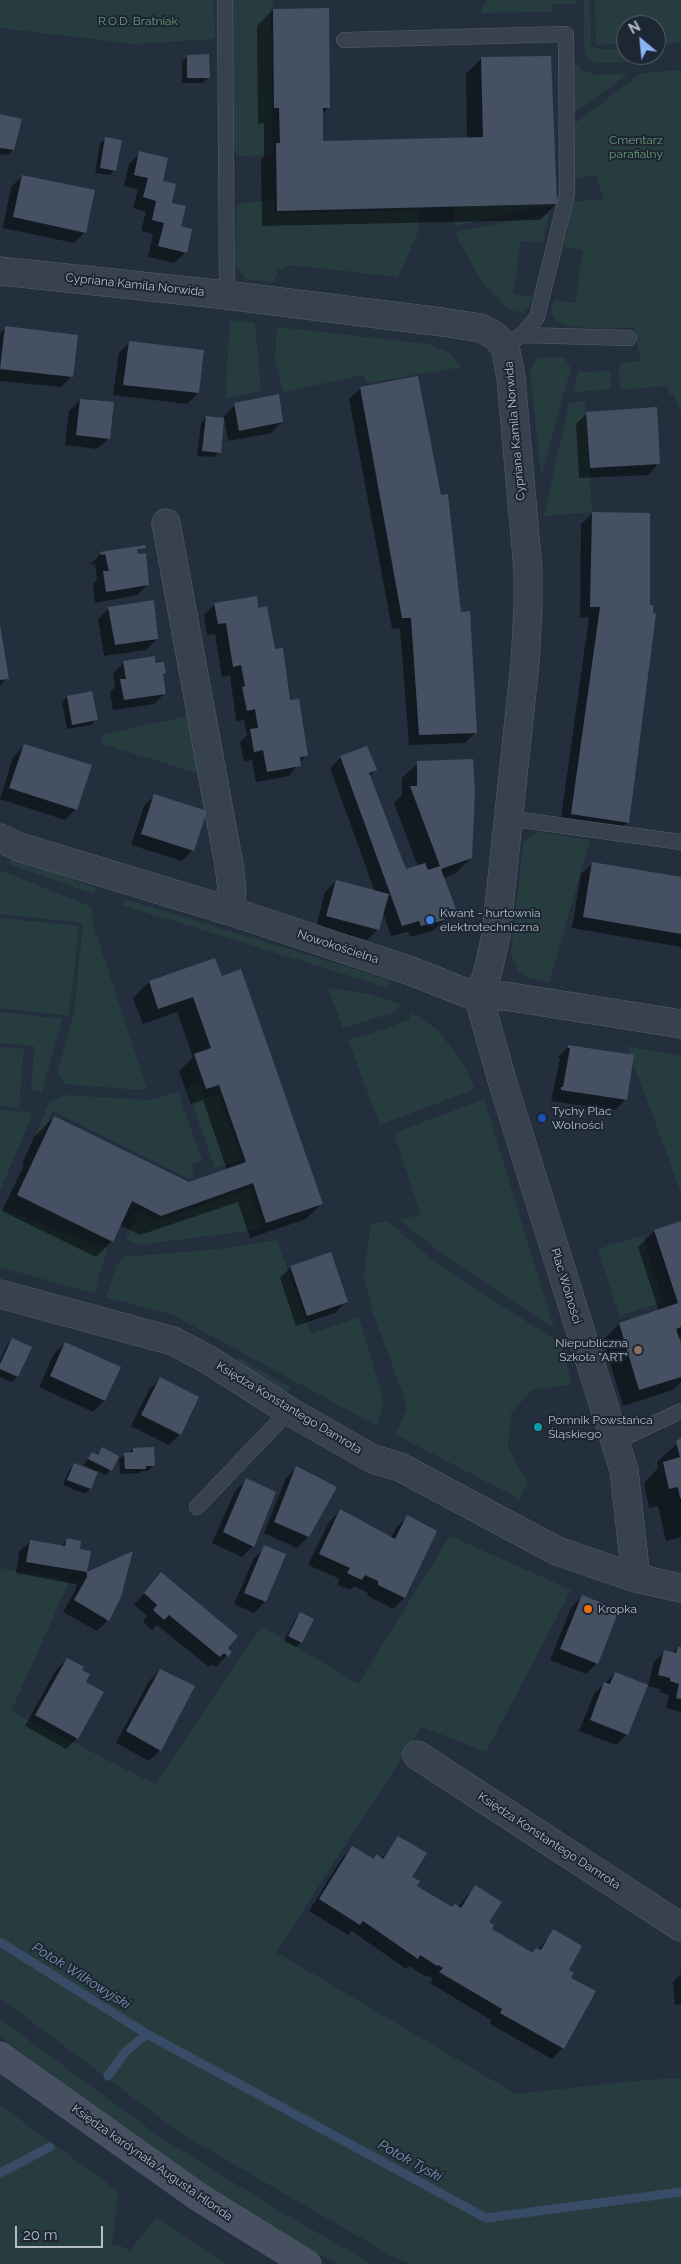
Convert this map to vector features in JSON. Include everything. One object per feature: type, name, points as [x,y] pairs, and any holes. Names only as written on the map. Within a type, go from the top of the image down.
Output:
[{"type":"street","name":"Cypriana Kamila Norwida","points":[[0,270],[481,328],[495,336],[514,341],[512,378],[528,570],[528,608],[525,663],[496,935],[488,971],[479,998]]},
{"type":"street","points":[[166,523],[230,865],[232,890],[230,911]]},
{"type":"street","name":"Nowokościelna","points":[[0,838],[19,847],[230,911],[411,971],[479,998],[505,996],[681,1024]]},
{"type":"street","name":"Plac Wolności","points":[[479,998],[504,1087],[624,1470],[636,1578]]},
{"type":"street","name":"Księdza Konstantego Damrota","points":[[0,1294],[173,1341],[207,1359],[289,1411],[373,1459],[400,1467],[558,1551],[636,1578],[681,1588]]},
{"type":"street","name":"Księdza Konstantego Damrota","points":[[417,1755],[681,1927]]},
{"type":"street","name":"Księdza kardynała Augusta Hlonda","points":[[0,2056],[200,2198],[307,2264]]},
{"type":"lane","points":[[225,0],[227,296]]},
{"type":"lane","points":[[344,40],[566,34],[567,194],[537,318],[514,341]]},
{"type":"lane","points":[[514,341],[629,338]]},
{"type":"lane","points":[[507,818],[681,842]]},
{"type":"lane","points":[[197,1507],[289,1411]]},
{"type":"lane","points":[[615,1442],[681,1411]]},
{"type":"green space","name":"R.O.D. Bratniak","points":[[0,0],[214,0],[215,39],[134,44],[0,28]]},
{"type":"green space","points":[[233,0],[274,0],[271,8],[273,155],[240,156],[235,152],[232,141]]},
{"type":"green space","points":[[487,0],[575,0],[575,4],[552,4],[552,12],[481,13],[482,6],[486,5]]},
{"type":"green space","points":[[584,0],[590,0],[591,46],[603,50],[616,49],[616,62],[597,63],[590,61],[585,56]]},
{"type":"green space","points":[[595,0],[681,0],[681,43],[666,43],[666,15],[616,15],[616,44],[596,45]]},
{"type":"green space","points":[[576,62],[580,69],[595,75],[629,73],[573,114],[574,63]]},
{"type":"green space","name":"Cmentarz parafialny","points":[[681,70],[681,415],[673,393],[670,395],[667,386],[620,390],[619,363],[641,361],[634,328],[585,328],[564,325],[556,321],[551,313],[554,300],[575,303],[583,250],[564,247],[573,201],[604,200],[596,175],[575,179],[574,124],[641,73]]},
{"type":"green space","points":[[274,200],[275,213],[419,210],[419,230],[398,277],[290,265],[278,270],[274,282],[246,279],[235,266],[237,207],[242,203]]},
{"type":"green space","points":[[557,204],[454,226],[455,206]]},
{"type":"green space","points":[[549,214],[542,243],[521,241],[513,294],[533,297],[528,308],[523,313],[509,310],[484,285],[454,232]]},
{"type":"green space","points":[[230,320],[255,323],[261,391],[225,399]]},
{"type":"green space","points":[[277,327],[428,344],[448,352],[462,367],[367,383],[364,375],[283,392],[275,358]]},
{"type":"green space","points":[[538,358],[564,358],[571,368],[541,476],[530,373],[533,363]]},
{"type":"green space","points":[[610,371],[611,389],[574,392],[578,372]]},
{"type":"green space","points":[[585,401],[592,512],[544,516],[569,403]]},
{"type":"green space","points":[[192,715],[203,775],[103,744],[101,735]]},
{"type":"green space","points":[[539,832],[590,840],[549,983],[526,977],[518,971],[511,953],[523,844],[531,835]]},
{"type":"green space","points":[[11,857],[96,888],[94,894],[9,864]]},
{"type":"green space","points":[[0,870],[92,907],[93,924],[147,1089],[65,1084],[57,1073],[74,1013],[83,923],[0,914]]},
{"type":"green space","points":[[125,899],[390,980],[388,988],[122,905]]},
{"type":"green space","points":[[0,918],[79,926],[69,1016],[0,1008]]},
{"type":"green space","points":[[328,988],[370,994],[402,1005],[392,1013],[343,1028]]},
{"type":"green space","points":[[0,1012],[62,1019],[42,1092],[31,1090],[34,1046],[0,1043]]},
{"type":"green space","points":[[412,1013],[437,1029],[465,1066],[475,1089],[380,1125],[348,1040],[388,1028],[409,1019]]},
{"type":"green space","points":[[627,1046],[681,1056],[681,1193]]},
{"type":"green space","points":[[0,1047],[24,1049],[19,1108],[0,1106]]},
{"type":"green space","points":[[200,1084],[205,1098],[218,1094],[242,1160],[215,1169],[187,1088]]},
{"type":"green space","points":[[178,1092],[202,1160],[191,1165],[194,1177],[189,1179],[53,1111],[41,1137],[36,1134],[49,1102],[66,1095],[151,1100]]},
{"type":"green space","points":[[484,1099],[554,1328],[444,1255],[398,1219],[421,1215],[394,1133]]},
{"type":"green space","points":[[0,1109],[33,1113],[0,1191]]},
{"type":"green space","points":[[250,1188],[263,1229],[137,1245],[126,1239],[139,1212],[159,1220]]},
{"type":"green space","points":[[0,1208],[108,1249],[95,1294],[0,1267]]},
{"type":"green space","points":[[388,1221],[434,1261],[561,1344],[572,1384],[532,1390],[511,1413],[508,1448],[528,1482],[518,1503],[514,1496],[396,1435],[407,1406],[373,1313],[364,1276],[371,1224]]},
{"type":"green space","points":[[643,1235],[664,1302],[619,1316],[598,1249]]},
{"type":"green space","points":[[277,1240],[311,1334],[359,1317],[384,1402],[377,1426],[173,1315],[106,1297],[118,1263],[124,1257],[219,1249]]},
{"type":"green space","points":[[237,1357],[291,1388],[284,1396],[235,1361]]},
{"type":"green space","points":[[450,1536],[571,1590],[486,1752],[422,1727],[276,1952],[516,2094],[644,2080],[681,2078],[681,2264],[410,2264],[390,2255],[180,2133],[0,1998],[0,1568],[70,1580],[11,1711],[155,1784],[262,1626],[358,1684]]},
{"type":"green space","points":[[0,2019],[160,2137],[283,2213],[372,2264],[337,2264],[270,2229],[153,2148],[0,2037]]},
{"type":"green space","points":[[0,2105],[118,2191],[112,2245],[119,2245],[130,2251],[156,2217],[227,2264],[0,2264]]},
{"type":"building","points":[[329,8],[330,108],[323,108],[323,141],[483,137],[481,57],[551,56],[557,204],[277,211],[276,143],[280,143],[279,108],[274,108],[273,9]]},
{"type":"building","points":[[209,54],[210,78],[187,78],[187,55]]},
{"type":"building","points":[[0,114],[22,119],[14,150],[0,148]]},
{"type":"building","points":[[105,137],[122,140],[116,171],[100,168]]},
{"type":"building","points":[[139,151],[168,158],[163,181],[176,184],[172,203],[186,206],[181,226],[192,229],[187,253],[158,246],[164,223],[152,220],[156,201],[143,197],[148,178],[134,175]]},
{"type":"building","points":[[22,175],[95,190],[86,233],[13,217]]},
{"type":"building","points":[[5,326],[78,335],[73,377],[0,369]]},
{"type":"building","points":[[129,341],[204,350],[199,393],[123,385]]},
{"type":"building","points":[[418,376],[441,495],[448,494],[461,612],[470,611],[477,733],[419,735],[411,618],[402,618],[360,387]]},
{"type":"building","points":[[279,394],[283,422],[239,431],[234,403]]},
{"type":"building","points":[[80,399],[114,402],[110,439],[76,435]]},
{"type":"building","points":[[657,407],[660,464],[590,468],[586,412]]},
{"type":"building","points":[[206,416],[224,418],[221,453],[202,451]]},
{"type":"building","points":[[592,512],[650,513],[650,605],[653,605],[653,613],[656,614],[629,823],[571,814],[600,607],[590,607]]},
{"type":"building","points":[[145,545],[146,548],[137,549],[138,554],[146,553],[149,585],[106,592],[103,571],[109,571],[105,554],[101,555],[100,552]]},
{"type":"building","points":[[257,596],[258,608],[267,606],[275,649],[283,648],[290,700],[299,699],[308,756],[300,757],[301,766],[267,772],[263,750],[254,752],[250,729],[258,728],[255,709],[247,711],[242,687],[245,686],[241,665],[233,667],[226,623],[218,624],[214,603]]},
{"type":"building","points":[[154,600],[158,639],[115,645],[108,607]]},
{"type":"building","points":[[0,625],[9,679],[0,680]]},
{"type":"building","points":[[155,656],[155,663],[164,662],[166,673],[163,674],[166,694],[124,700],[120,679],[126,679],[123,661]]},
{"type":"building","points":[[92,691],[98,720],[72,725],[67,696]]},
{"type":"building","points":[[24,744],[92,765],[77,810],[9,788]]},
{"type":"building","points":[[367,746],[377,770],[369,773],[406,869],[425,863],[428,870],[440,866],[410,786],[417,786],[417,761],[473,759],[475,791],[472,858],[441,869],[457,912],[443,915],[445,920],[421,926],[419,921],[402,926],[340,756]]},
{"type":"building","points":[[154,794],[207,811],[194,851],[141,834]]},
{"type":"building","points":[[592,862],[681,877],[681,934],[583,917]]},
{"type":"building","points":[[336,880],[389,894],[379,930],[326,916]]},
{"type":"building","points":[[215,958],[222,976],[241,969],[323,1204],[266,1223],[253,1183],[161,1216],[132,1201],[113,1242],[17,1195],[54,1116],[189,1182],[246,1162],[219,1085],[206,1089],[194,1054],[211,1048],[193,997],[158,1009],[149,981]]},
{"type":"building","points":[[568,1045],[634,1055],[627,1100],[561,1090],[570,1048],[568,1048]]},
{"type":"building","points":[[681,1221],[681,1327],[676,1329],[681,1344],[681,1377],[639,1390],[619,1323],[678,1303],[654,1230]]},
{"type":"building","points":[[331,1252],[348,1302],[307,1316],[290,1266]]},
{"type":"building","points":[[12,1338],[32,1347],[18,1377],[0,1369],[0,1364]]},
{"type":"building","points":[[65,1342],[121,1367],[105,1401],[50,1376]]},
{"type":"building","points":[[160,1377],[199,1397],[181,1435],[141,1415]]},
{"type":"building","points":[[681,1438],[680,1498],[678,1487],[669,1489],[663,1462],[680,1457],[676,1441]]},
{"type":"building","points":[[102,1447],[119,1456],[112,1471],[88,1459],[92,1452],[98,1455]]},
{"type":"building","points":[[154,1447],[155,1466],[146,1466],[146,1469],[125,1469],[124,1453],[133,1452],[133,1448]]},
{"type":"building","points":[[74,1463],[98,1472],[91,1489],[67,1480]]},
{"type":"building","points":[[296,1466],[337,1487],[309,1537],[274,1522]]},
{"type":"building","points":[[246,1478],[276,1492],[254,1547],[223,1532]]},
{"type":"building","points":[[340,1509],[395,1539],[407,1515],[437,1531],[405,1598],[378,1585],[378,1581],[365,1575],[362,1580],[347,1573],[350,1568],[319,1554]]},
{"type":"building","points":[[67,1538],[81,1541],[80,1549],[91,1551],[87,1572],[26,1562],[30,1540],[65,1546]]},
{"type":"building","points":[[264,1545],[286,1554],[266,1602],[244,1593]]},
{"type":"building","points":[[133,1551],[121,1597],[109,1621],[74,1600],[87,1577],[87,1572]]},
{"type":"building","points":[[161,1572],[238,1636],[228,1648],[232,1652],[228,1657],[224,1653],[220,1657],[169,1615],[164,1620],[153,1610],[157,1605],[144,1593]]},
{"type":"building","points":[[582,1595],[619,1610],[598,1664],[560,1649]]},
{"type":"building","points":[[300,1612],[314,1619],[302,1643],[288,1636]]},
{"type":"building","points":[[678,1647],[681,1647],[681,1699],[676,1698],[679,1684],[670,1681],[670,1678],[658,1675],[664,1650],[676,1653]]},
{"type":"building","points":[[67,1658],[84,1667],[82,1670],[90,1674],[86,1682],[104,1692],[78,1739],[35,1715]]},
{"type":"building","points":[[160,1669],[195,1686],[161,1751],[126,1731]]},
{"type":"building","points":[[615,1672],[648,1685],[628,1735],[590,1720],[604,1682],[610,1684]]},
{"type":"building","points":[[398,1836],[427,1853],[412,1877],[420,1881],[417,1886],[452,1907],[455,1904],[461,1908],[475,1885],[502,1902],[489,1922],[494,1925],[492,1929],[533,1953],[536,1948],[541,1950],[553,1929],[582,1946],[569,1970],[574,1973],[571,1978],[596,1991],[564,2049],[500,2013],[502,2009],[439,1972],[443,1968],[420,1955],[418,1959],[363,1921],[360,1925],[319,1899],[352,1846],[374,1859],[376,1854],[383,1859]]},
{"type":"waterway","name":"Potok Tyski","points":[[0,1942],[147,2034],[486,2218],[681,2192]]},
{"type":"waterway","points":[[108,2076],[125,2052],[147,2034]]},
{"type":"waterway","points":[[0,2173],[50,2147]]},
{"type":"place","name":"Kwant - hurtownia elektrotechniczna","points":[[430,920]]},
{"type":"place","name":"Tychy Plac Wolności","points":[[542,1118]]},
{"type":"place","name":"Niepubliczna Szkoła \"ART\"","points":[[638,1350]]},
{"type":"place","name":"Pomnik Powstańca Śląskiego","points":[[538,1427]]},
{"type":"place","name":"Kropka","points":[[588,1609]]},
{"type":"water label","name":"Potok Wilkowyjski","points":[[81,1976]]}]
